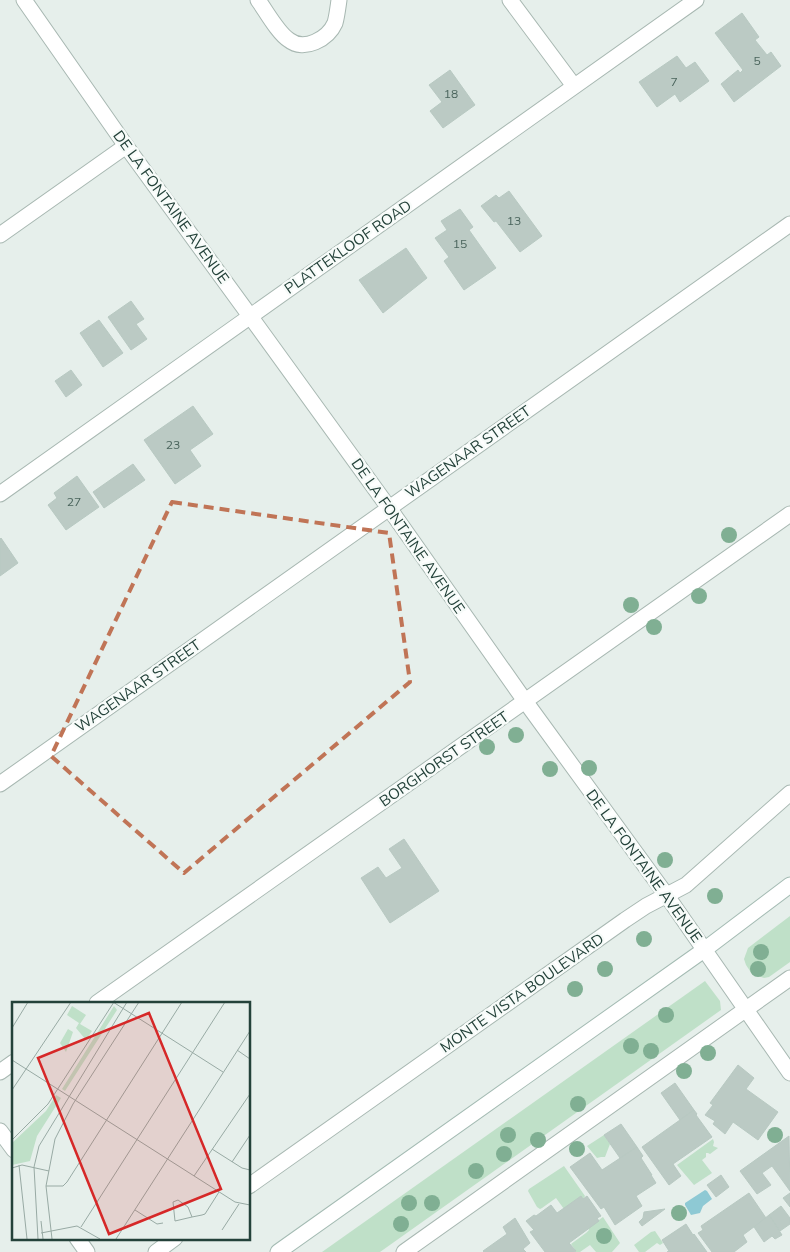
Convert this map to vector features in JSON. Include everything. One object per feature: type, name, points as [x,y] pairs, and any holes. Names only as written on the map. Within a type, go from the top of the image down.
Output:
[{"type":"street","name":"DE LA FONTAINE AVENUE","points":[[24,0],[126,146],[389,508],[525,702],[667,896],[790,1074]]},
{"type":"street","points":[[258,0],[287,39],[298,44],[318,41],[328,33],[335,24],[339,0]]},
{"type":"street","points":[[510,0],[574,86]]},
{"type":"street","name":"PLATTEKLOOF ROAD","points":[[0,494],[696,0]]},
{"type":"street","points":[[0,235],[126,146]]},
{"type":"street","name":"WAGENAAR STREET","points":[[0,784],[790,224]]},
{"type":"street","name":"BORGHORST STREET","points":[[98,1002],[790,514]]},
{"type":"street","name":"MONTE VISTA BOULEVARD","points":[[250,1185],[625,920],[646,906],[686,885],[790,793]]},
{"type":"street","points":[[278,1252],[704,950],[790,885]]},
{"type":"street","points":[[404,1252],[790,978]]},
{"type":"street","points":[[0,1072],[12,1063]]},
{"type":"street","points":[[0,1131],[12,1147]]},
{"type":"street","points":[[78,1240],[87,1252]]},
{"type":"street","points":[[156,1252],[172,1240]]},
{"type":"highlighted area","points":[[172,502],[389,533],[410,682],[184,873],[51,756]]},
{"type":"green space","points":[[790,916],[790,962],[769,977],[764,978],[752,974],[744,959],[748,948]]},
{"type":"green space","points":[[705,981],[720,1001],[721,1010],[380,1252],[322,1252]]},
{"type":"green space","points":[[604,1135],[610,1144],[605,1157],[597,1158],[587,1146]]},
{"type":"green space","points":[[713,1139],[713,1146],[718,1148],[710,1154],[706,1153],[706,1157],[702,1160],[712,1173],[694,1185],[677,1165]]},
{"type":"green space","points":[[564,1166],[585,1196],[583,1199],[581,1196],[564,1209],[556,1198],[540,1209],[528,1191],[529,1189]]},
{"type":"green space","points":[[603,1217],[620,1243],[612,1252],[596,1252],[590,1245],[580,1252],[574,1252],[576,1251],[571,1244]]},
{"type":"green space","points":[[655,1231],[663,1243],[660,1245],[657,1243],[645,1252],[639,1252],[634,1245]]},
{"type":"water","points":[[705,1190],[712,1199],[703,1206],[700,1213],[691,1215],[685,1203]]},
{"type":"building","points":[[742,13],[759,37],[755,40],[767,55],[771,52],[781,66],[734,102],[721,84],[738,70],[740,73],[743,70],[715,33]]},
{"type":"building","points":[[677,56],[686,68],[695,62],[709,81],[680,102],[675,94],[657,107],[639,82]]},
{"type":"building","points":[[450,70],[475,105],[443,128],[430,111],[442,102],[429,85]]},
{"type":"building","points":[[509,191],[542,236],[520,252],[496,221],[494,222],[481,206],[496,195],[499,198]]},
{"type":"building","points":[[460,209],[473,227],[469,230],[496,268],[464,290],[444,261],[449,257],[435,238],[447,230],[441,221]]},
{"type":"building","points":[[406,248],[427,278],[383,313],[359,280]]},
{"type":"building","points":[[131,301],[144,319],[136,324],[147,339],[131,350],[108,317]]},
{"type":"building","points":[[99,320],[123,353],[103,367],[80,333]]},
{"type":"building","points":[[71,370],[82,385],[66,397],[55,381]]},
{"type":"building","points":[[193,406],[213,434],[190,450],[201,466],[175,484],[144,440]]},
{"type":"building","points":[[133,464],[145,480],[104,508],[93,492]]},
{"type":"building","points":[[77,476],[99,507],[66,530],[48,505],[57,498],[54,493]]},
{"type":"building","points":[[0,539],[18,563],[0,576]]},
{"type":"building","points":[[404,839],[439,891],[390,923],[361,878],[378,867],[386,878],[402,868],[389,849]]},
{"type":"building","points":[[738,1065],[754,1078],[746,1089],[778,1112],[758,1140],[733,1122],[725,1134],[713,1124],[715,1121],[705,1115],[713,1105],[710,1103]]},
{"type":"building","points":[[675,1083],[694,1110],[680,1120],[661,1093]]},
{"type":"building","points":[[694,1110],[712,1137],[673,1164],[681,1176],[669,1185],[642,1147]]},
{"type":"building","points":[[621,1124],[637,1147],[620,1158],[604,1135]]},
{"type":"building","points":[[789,1136],[790,1191],[772,1166],[762,1173],[771,1185],[757,1194],[740,1171]]},
{"type":"building","points":[[637,1147],[643,1156],[641,1158],[656,1183],[636,1196],[642,1206],[615,1225],[604,1207],[601,1209],[570,1167],[590,1153],[602,1170]]},
{"type":"building","points":[[721,1175],[729,1187],[716,1197],[707,1185]]},
{"type":"building","points":[[749,1193],[766,1218],[743,1235],[747,1242],[734,1252],[712,1252],[698,1233],[703,1230],[701,1226]]},
{"type":"building","points":[[790,1193],[790,1207],[783,1198]]},
{"type":"building","points":[[581,1196],[583,1199],[587,1196],[601,1216],[597,1218],[599,1221],[569,1243],[576,1251],[545,1252],[530,1232],[534,1230],[526,1221],[551,1205],[557,1213]]},
{"type":"building","points":[[781,1206],[790,1218],[790,1224],[780,1231],[769,1215]]},
{"type":"building","points":[[665,1209],[642,1226],[639,1222],[643,1218],[644,1212]]},
{"type":"building","points":[[769,1215],[782,1235],[775,1239],[772,1236],[764,1242],[754,1227]]},
{"type":"building","points":[[515,1218],[530,1243],[523,1249],[526,1252],[484,1252],[507,1234],[503,1227]]},
{"type":"building","points":[[686,1224],[707,1252],[667,1252],[669,1251],[662,1240]]}]
